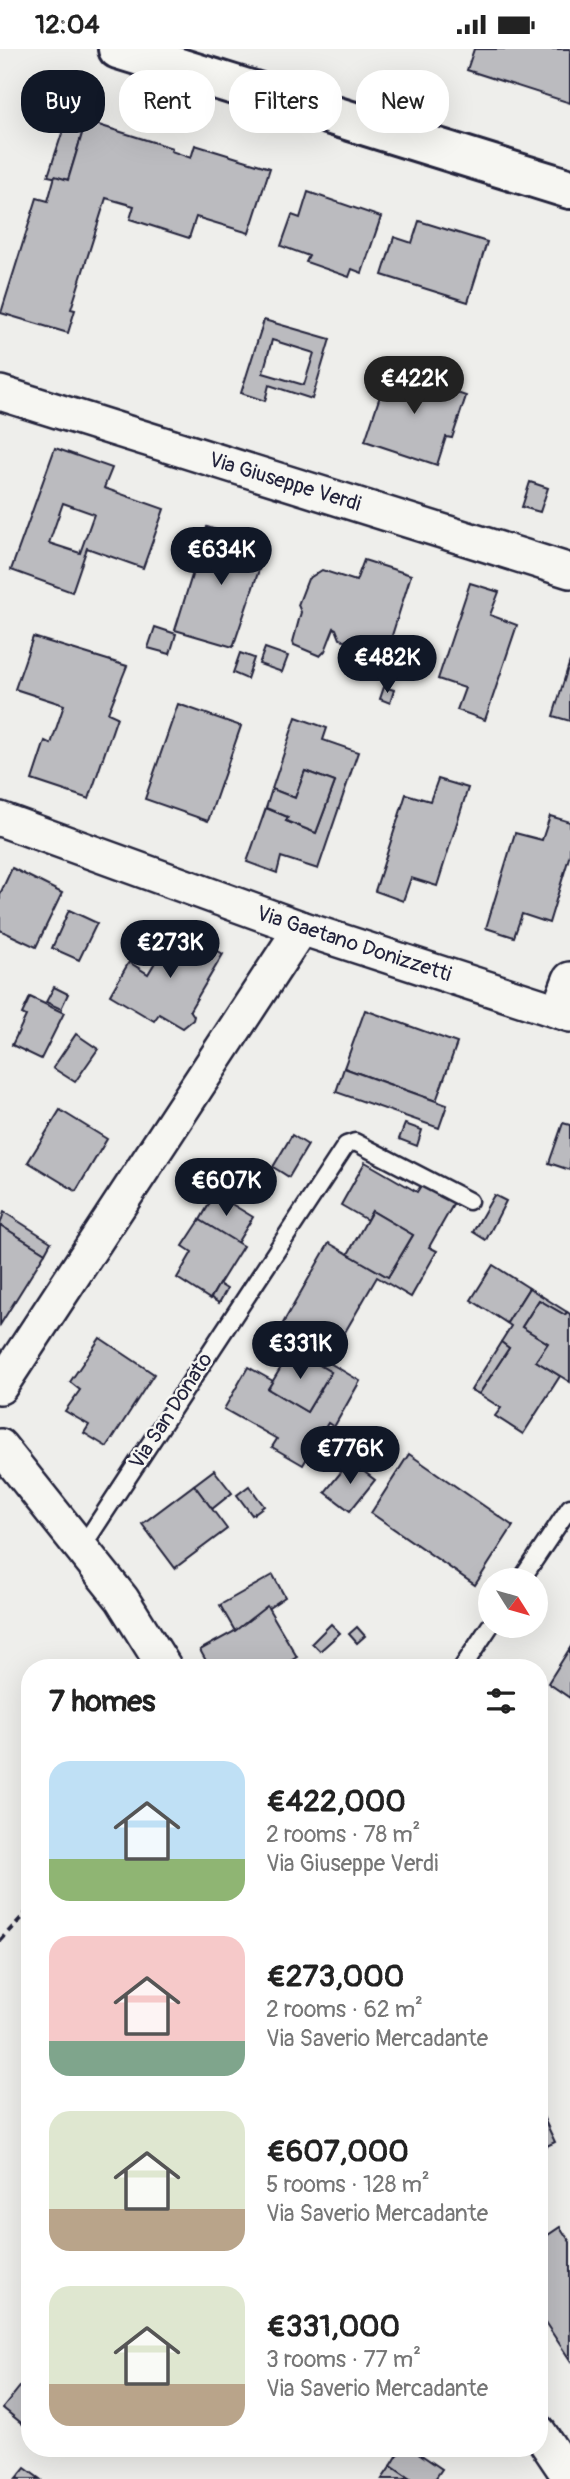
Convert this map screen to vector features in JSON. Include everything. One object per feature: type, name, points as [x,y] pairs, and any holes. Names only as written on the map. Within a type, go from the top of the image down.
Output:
[{"type":"main road","points":[[118,49],[570,189]]},
{"type":"street","name":"Via Giuseppe Verdi","points":[[0,393],[570,571]]},
{"type":"street","name":"Via Gaetano Donizzetti","points":[[0,819],[300,927],[564,1013],[570,979]]},
{"type":"street","points":[[0,1387],[300,927]]},
{"type":"street","points":[[0,1445],[122,1599],[159,1659]]},
{"type":"street","points":[[548,2445],[570,2477]]},
{"type":"lane","name":"Via San Donato","points":[[82,1547],[346,1145],[355,1143],[468,1201]]},
{"type":"lane","points":[[529,1568],[570,1507]]},
{"type":"lane","points":[[468,1659],[482,1638]]},
{"type":"path","points":[[0,1941],[21,1919]]},
{"type":"building","points":[[474,49],[570,49],[570,103],[467,70]]},
{"type":"building","points":[[105,127],[172,148],[171,151],[191,158],[195,145],[270,168],[249,233],[196,217],[189,238],[130,219],[134,206],[106,198],[71,309],[75,310],[68,333],[1,313],[37,198],[48,201],[55,176],[68,180],[82,133],[105,133]]},
{"type":"building","points":[[62,133],[82,133],[68,180],[48,176]]},
{"type":"building","points":[[308,192],[381,217],[362,273],[352,269],[349,277],[306,262],[309,256],[281,246],[292,215],[300,218]]},
{"type":"building","points":[[419,221],[487,242],[468,302],[382,275],[394,237],[412,243]]},
{"type":"building","points":[[264,320],[330,339],[312,399],[269,385],[265,401],[241,393]],"holes":[[[272,340],[314,353],[304,385],[263,373]]]},
{"type":"building","points":[[391,363],[419,372],[417,379],[466,396],[452,438],[446,437],[437,465],[365,441]]},
{"type":"building","points":[[55,448],[112,468],[104,488],[164,509],[143,568],[87,548],[72,592],[11,570]],"holes":[[[63,503],[94,514],[80,553],[49,543]]]},
{"type":"building","points":[[530,482],[548,488],[540,512],[522,507]]},
{"type":"building","points":[[207,527],[267,546],[233,647],[175,630]]},
{"type":"building","points":[[364,560],[411,575],[389,645],[363,637],[356,643],[340,639],[334,628],[325,651],[320,656],[294,645],[301,612],[298,605],[308,579],[322,570],[356,581]]},
{"type":"building","points":[[470,583],[499,592],[490,615],[517,625],[485,720],[457,710],[465,688],[438,679]]},
{"type":"building","points":[[155,627],[176,634],[170,654],[148,648]]},
{"type":"building","points":[[33,637],[127,666],[108,713],[117,717],[89,799],[32,780],[45,741],[51,744],[64,705],[15,689]]},
{"type":"building","points":[[265,648],[288,656],[282,672],[259,664]]},
{"type":"building","points":[[240,653],[254,658],[247,679],[233,673]]},
{"type":"building","points":[[570,661],[570,721],[553,716]]},
{"type":"building","points":[[384,687],[394,690],[390,703],[380,699]]},
{"type":"building","points":[[178,704],[241,726],[208,821],[145,799]]},
{"type":"building","points":[[296,717],[327,728],[323,740],[358,752],[318,869],[281,857],[277,873],[247,862],[266,808],[288,817],[286,821],[316,833],[335,782],[305,771],[295,798],[272,789]]},
{"type":"building","points":[[305,771],[335,782],[316,833],[286,821],[288,817],[266,808],[272,789],[295,798]]},
{"type":"building","points":[[438,779],[468,788],[437,886],[411,878],[403,901],[375,891],[406,794],[430,801]]},
{"type":"building","points":[[550,816],[570,822],[570,854],[549,923],[522,914],[514,937],[486,928],[515,833],[542,840]]},
{"type":"building","points":[[12,868],[62,893],[36,947],[0,930],[0,894]]},
{"type":"building","points":[[69,910],[97,923],[79,960],[52,948]]},
{"type":"building","points":[[177,926],[223,954],[190,1010],[194,1016],[193,1020],[183,1028],[159,1014],[154,1021],[110,995],[129,962],[148,974]]},
{"type":"building","points":[[54,987],[68,994],[61,1009],[46,1002]]},
{"type":"building","points":[[30,997],[64,1013],[41,1059],[12,1045],[26,1016],[22,1014]]},
{"type":"building","points":[[365,1010],[457,1043],[436,1101],[344,1068]]},
{"type":"building","points":[[76,1034],[98,1049],[75,1082],[53,1068]]},
{"type":"building","points":[[344,1068],[447,1105],[439,1128],[336,1092]]},
{"type":"building","points":[[60,1110],[107,1139],[76,1191],[28,1162]]},
{"type":"building","points":[[563,1123],[570,1125],[570,1170],[549,1163]]},
{"type":"building","points":[[405,1124],[422,1130],[417,1146],[399,1139]]},
{"type":"building","points":[[292,1135],[308,1145],[289,1177],[273,1167]]},
{"type":"building","points":[[365,1162],[417,1192],[422,1184],[454,1203],[429,1247],[437,1251],[411,1297],[377,1277],[334,1351],[328,1362],[360,1381],[334,1427],[328,1423],[303,1465],[272,1447],[277,1439],[224,1409],[248,1367],[273,1381],[268,1389],[307,1412],[331,1372],[274,1339],[329,1243],[388,1277],[413,1235],[372,1211],[367,1220],[341,1205]]},
{"type":"building","points":[[215,1194],[253,1217],[237,1243],[200,1220]]},
{"type":"building","points":[[494,1195],[506,1201],[486,1240],[473,1232]]},
{"type":"building","points":[[372,1211],[413,1235],[388,1277],[348,1254]]},
{"type":"building","points":[[4,1212],[51,1242],[45,1253],[0,1225]]},
{"type":"building","points":[[200,1220],[243,1246],[210,1299],[177,1278],[192,1252],[183,1246]]},
{"type":"building","points":[[0,1225],[45,1253],[0,1325]]},
{"type":"building","points":[[493,1265],[529,1288],[507,1323],[471,1300]]},
{"type":"building","points":[[219,1284],[227,1289],[219,1303],[211,1298]]},
{"type":"building","points":[[529,1288],[567,1312],[565,1315],[539,1300],[522,1327],[548,1343],[536,1361],[560,1376],[523,1434],[495,1416],[501,1408],[479,1394],[509,1348],[501,1342],[511,1326],[507,1323]]},
{"type":"building","points":[[539,1300],[565,1315],[567,1312],[570,1314],[570,1382],[536,1361],[548,1343],[522,1327]]},
{"type":"building","points":[[100,1338],[154,1374],[107,1447],[84,1433],[89,1425],[65,1411],[80,1390],[70,1382]]},
{"type":"building","points":[[501,1342],[509,1348],[479,1394],[471,1390]]},
{"type":"building","points":[[292,1349],[331,1372],[307,1412],[268,1389]]},
{"type":"building","points":[[409,1454],[513,1526],[486,1568],[478,1568],[478,1580],[475,1585],[371,1513]]},
{"type":"building","points":[[350,1461],[375,1480],[350,1511],[325,1492]]},
{"type":"building","points":[[214,1470],[232,1493],[212,1509],[194,1485]]},
{"type":"building","points":[[194,1485],[227,1529],[175,1568],[142,1524]]},
{"type":"building","points":[[249,1486],[264,1506],[252,1515],[237,1495]]},
{"type":"building","points":[[273,1575],[285,1597],[235,1631],[220,1605]]},
{"type":"building","points":[[267,1606],[297,1657],[205,1659],[200,1650],[235,1631]]},
{"type":"building","points":[[331,1624],[340,1633],[320,1651],[312,1643]]},
{"type":"building","points":[[357,1627],[365,1636],[357,1643],[349,1634]]},
{"type":"building","points":[[570,1648],[570,1698],[548,1683]]},
{"type":"building","points":[[548,2127],[555,2142],[548,2146]]},
{"type":"building","points":[[560,2227],[570,2242],[570,2360],[548,2327],[548,2235]]},
{"type":"building","points":[[21,2385],[21,2423],[3,2408]]},
{"type":"building","points":[[396,2457],[424,2457],[442,2469],[435,2479],[410,2479],[391,2466]]},
{"type":"building","points":[[391,2466],[410,2479],[382,2479]]},
{"type":"building","points":[[25,2468],[40,2479],[16,2479]]}]
